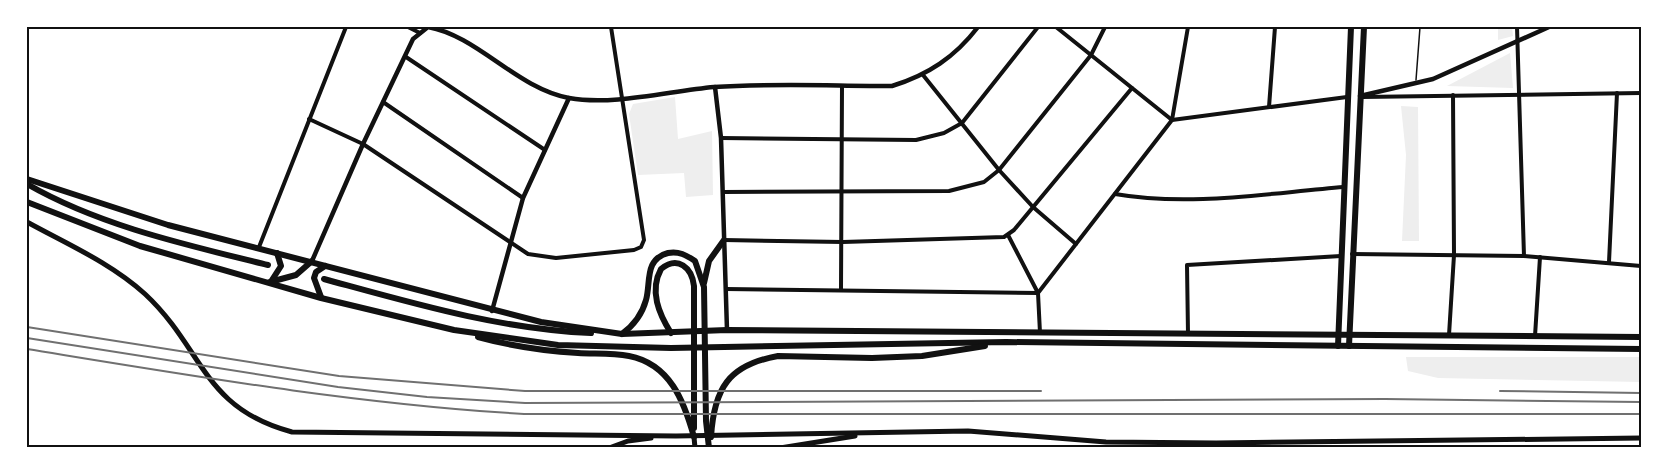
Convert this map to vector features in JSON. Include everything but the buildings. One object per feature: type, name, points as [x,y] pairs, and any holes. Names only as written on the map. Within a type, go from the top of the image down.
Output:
[{"type":"main road","points":[[1338,346],[1351,27]]},
{"type":"main road","points":[[1349,346],[1364,27]]},
{"type":"main road","points":[[1347,97],[1359,97]]},
{"type":"main road","points":[[27,179],[168,225],[312,261],[492,311],[622,334]]},
{"type":"main road","points":[[27,184],[46,195],[124,226],[268,265]]},
{"type":"main road","points":[[27,202],[140,246],[321,298],[509,345],[556,351],[616,354],[649,363],[675,386],[686,408],[694,437]]},
{"type":"main road","points":[[27,222],[109,268],[139,289],[170,319],[216,388],[236,406],[263,423],[308,434],[676,435],[968,431],[1106,442],[1216,443],[1641,438]]},
{"type":"main road","points":[[710,448],[706,411],[704,287],[710,261],[724,240]]},
{"type":"main road","points":[[269,282],[281,269],[280,259],[276,252]]},
{"type":"main road","points":[[622,334],[639,319],[647,299],[652,265],[660,256],[676,253],[688,256],[698,266],[704,287]]},
{"type":"main road","points":[[269,282],[296,275],[312,261]]},
{"type":"main road","points":[[671,333],[663,320],[656,300],[658,274],[669,264],[681,264],[690,270],[694,286],[695,448]]},
{"type":"main road","points":[[321,298],[314,278],[319,269],[325,266]]},
{"type":"main road","points":[[324,279],[457,316],[562,331],[622,334],[727,330],[1641,337]]},
{"type":"main road","points":[[454,330],[558,345],[670,348],[1006,342],[1641,349]]},
{"type":"main road","points":[[710,448],[713,407],[724,384],[749,364],[778,356],[872,358],[922,356],[1006,342]]},
{"type":"main road","points":[[780,448],[869,433]]},
{"type":"main road","points":[[609,448],[628,441],[676,435]]},
{"type":"street","points":[[259,247],[346,27]]},
{"type":"street","points":[[408,27],[420,33]]},
{"type":"street","points":[[312,261],[363,144],[413,39],[428,27],[444,30],[530,84],[569,98],[621,99],[715,87],[892,86],[923,75],[945,62],[966,44],[978,27]]},
{"type":"street","points":[[309,119],[363,144],[511,245],[528,254],[556,258],[634,250],[641,247],[644,240],[611,27]]},
{"type":"street","points":[[721,138],[916,140],[944,133],[962,123],[1038,27]]},
{"type":"street","points":[[1056,27],[1172,120],[1347,97]]},
{"type":"street","points":[[723,192],[955,190],[984,182],[999,170],[1091,55],[1105,27]]},
{"type":"street","points":[[1038,293],[1172,120],[1188,27]]},
{"type":"street","points":[[1269,108],[1275,27]]},
{"type":"street","points":[[1517,27],[1524,256]]},
{"type":"street","points":[[1359,97],[1442,75],[1548,27]]},
{"type":"street","points":[[406,57],[545,150]]},
{"type":"street","points":[[923,75],[999,170],[1034,207],[1076,244]]},
{"type":"street","points":[[841,290],[842,86]]},
{"type":"street","points":[[715,87],[721,138],[727,330]]},
{"type":"street","points":[[724,240],[843,242],[996,238],[1008,235],[1034,207],[1132,88]]},
{"type":"street","points":[[1609,262],[1617,93]]},
{"type":"street","points":[[1359,97],[1641,93]]},
{"type":"street","points":[[1449,335],[1454,255],[1454,95]]},
{"type":"street","points":[[492,311],[523,198],[569,98]]},
{"type":"street","points":[[383,102],[523,198]]},
{"type":"street","points":[[1115,194],[1150,200],[1185,200],[1344,187]]},
{"type":"street","points":[[1008,235],[1038,293],[1040,334]]},
{"type":"street","points":[[1352,255],[1539,256],[1641,266]]},
{"type":"street","points":[[1188,333],[1187,265],[1341,256]]},
{"type":"street","points":[[1535,336],[1539,256]]},
{"type":"street","points":[[726,289],[1038,293]]},
{"type":"street","points":[[834,448],[1040,448]]},
{"type":"lane","points":[[1416,83],[1420,27]]},
{"type":"shaded area","points":[[1498,27],[1512,27],[1513,36],[1498,40]]},
{"type":"shaded area","points":[[1510,53],[1513,88],[1447,86]]},
{"type":"shaded area","points":[[675,97],[678,139],[712,131],[713,195],[686,197],[684,173],[638,175],[629,114],[633,104]]},
{"type":"shaded area","points":[[1401,106],[1418,107],[1419,241],[1402,241],[1406,155]]},
{"type":"shaded area","points":[[1406,357],[1641,357],[1641,382],[1438,378],[1408,371]]},
{"type":"railway","points":[[27,327],[339,376],[525,391],[1041,391]]},
{"type":"railway","points":[[27,338],[338,387],[427,397],[525,403],[1385,399],[1641,402]]},
{"type":"railway","points":[[27,349],[337,396],[524,414],[1641,414]]},
{"type":"railway","points":[[1500,391],[1641,393]]}]
